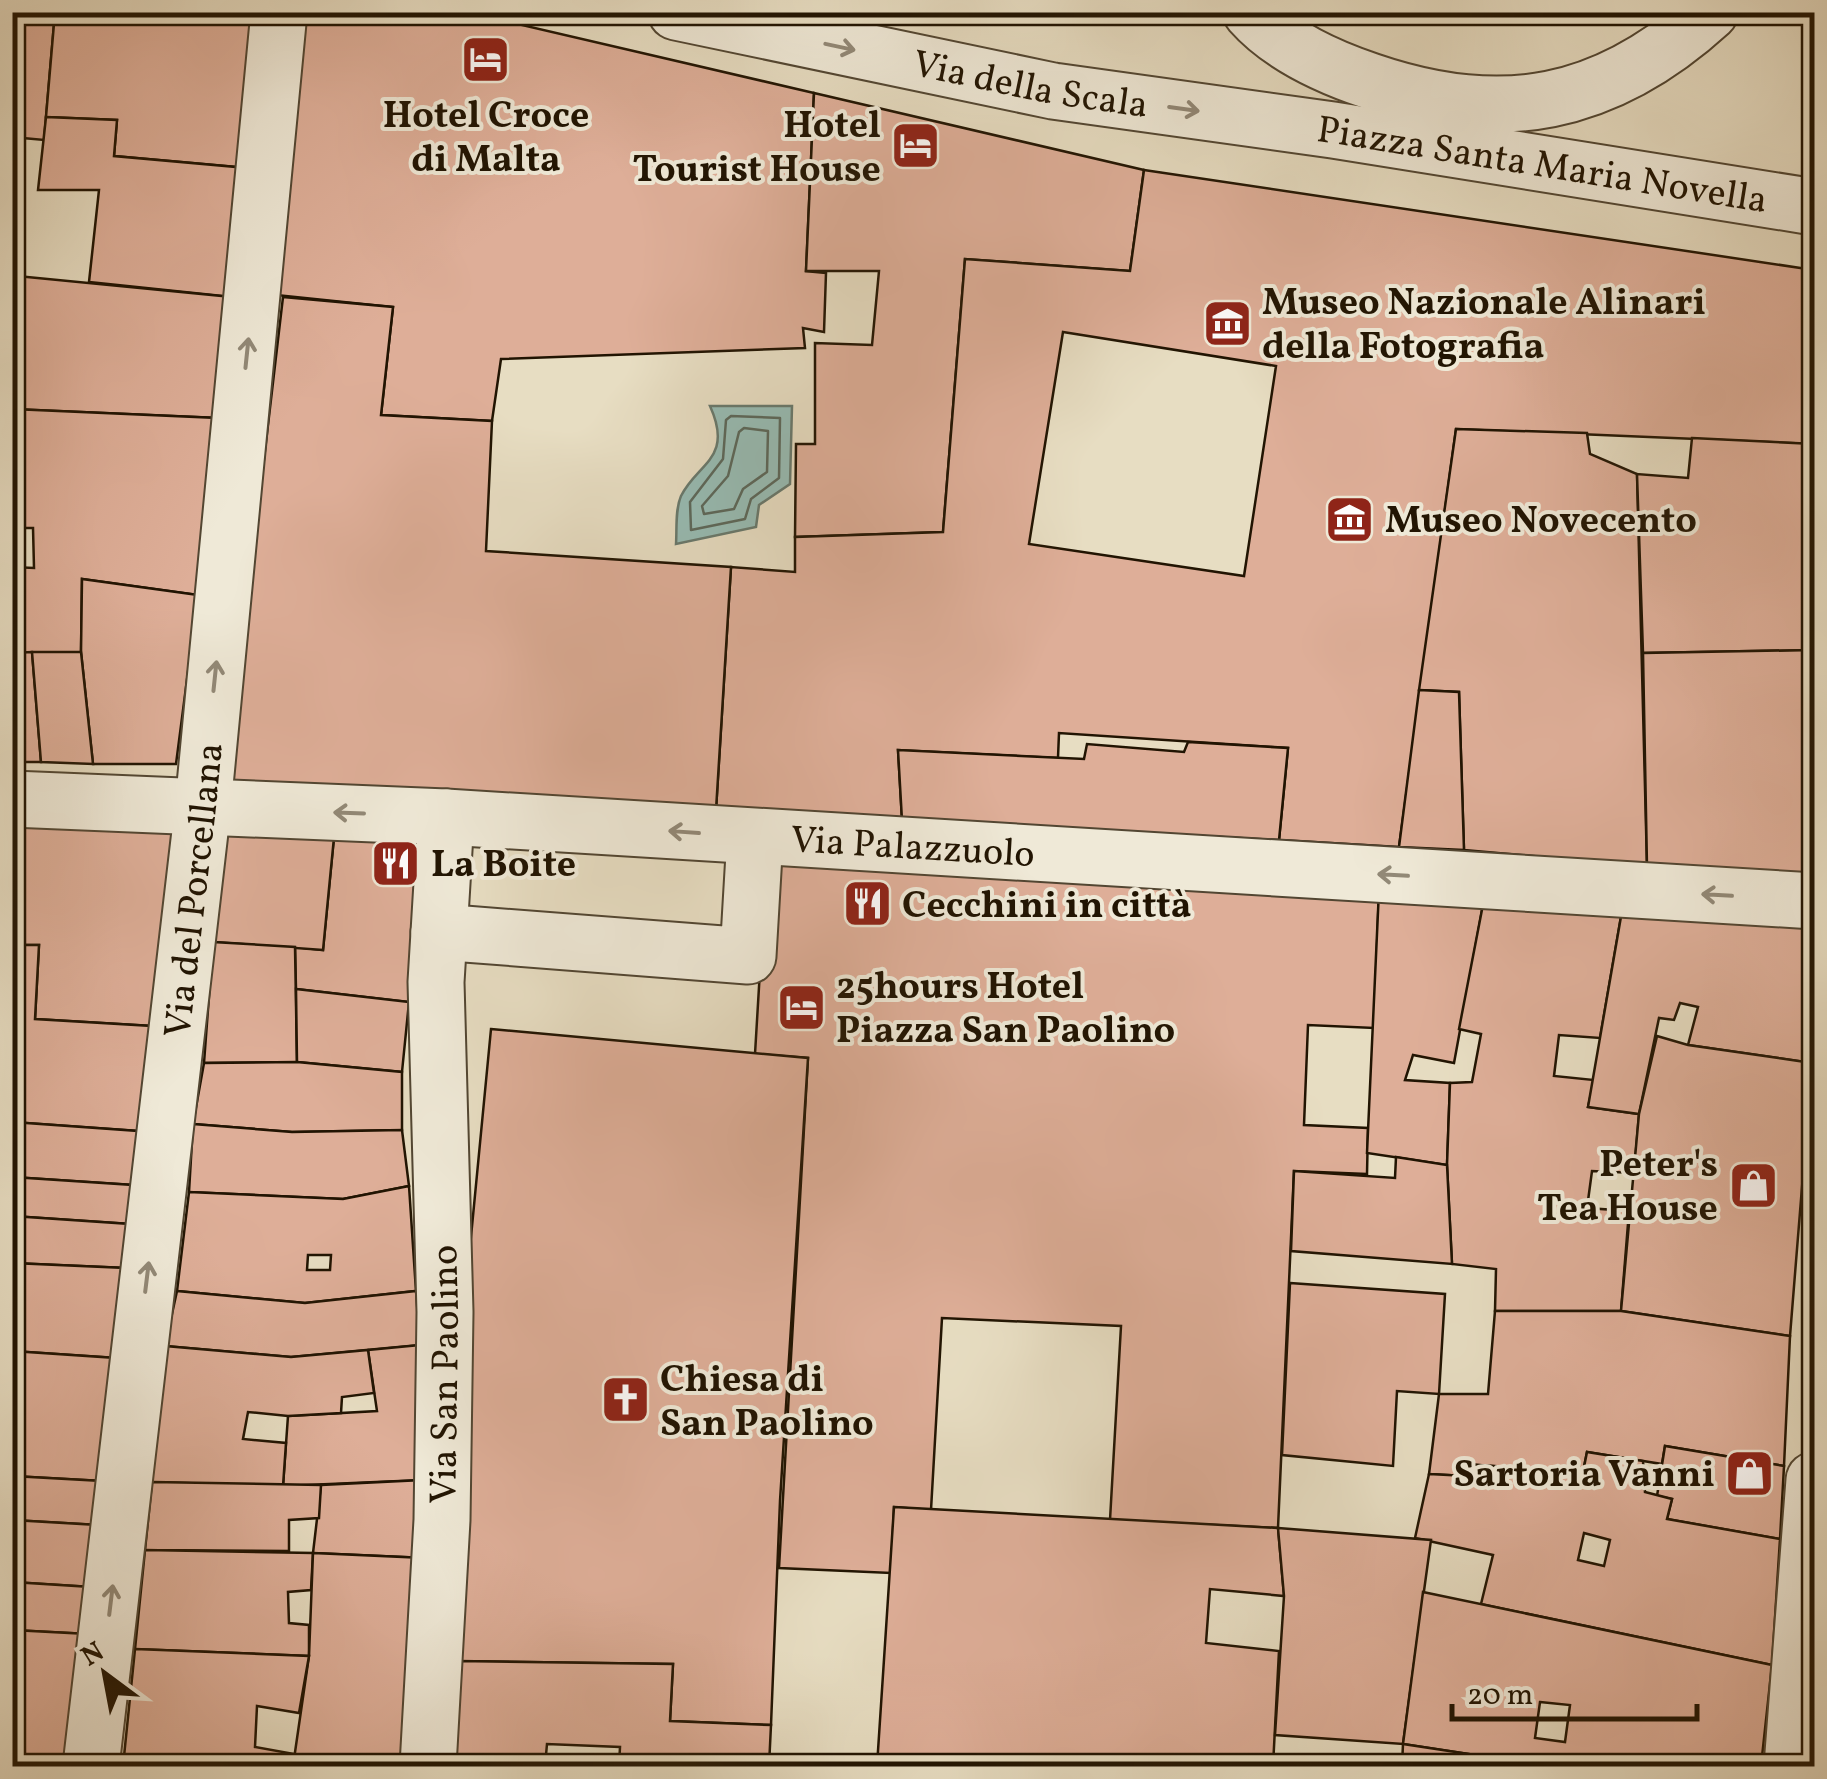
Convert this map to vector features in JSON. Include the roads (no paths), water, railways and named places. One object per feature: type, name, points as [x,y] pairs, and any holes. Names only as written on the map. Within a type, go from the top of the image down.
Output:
[{"type":"street","name":"Via del Porcellana","points":[[92,1766],[203,806],[280,12]]},
{"type":"street","name":"Via della Scala","points":[[676,12],[1052,91],[1269,120]]},
{"type":"street","points":[[1251,12],[1305,54],[1365,80],[1414,96],[1516,107],[1565,99],[1607,82],[1646,61],[1710,12]]},
{"type":"street","name":"Piazza Santa Maria Novella","points":[[1269,120],[1814,207]]},
{"type":"street","name":"Via Palazzuolo","points":[[12,799],[446,817],[1814,901]]},
{"type":"street","name":"Via San Paolino","points":[[428,1766],[442,1520],[445,1312],[437,957],[446,817]]},
{"type":"street","points":[[437,957],[748,956],[755,836]]},
{"type":"street","points":[[1792,1766],[1814,1480]]},
{"type":"water","points":[[710,406],[792,406],[790,484],[759,505],[756,527],[676,544],[681,496],[716,449],[718,438]]},
{"type":"place","name":"Hotel Croce di Malta","points":[[486,60]]},
{"type":"place","name":"Hotel Tourist House","points":[[916,146]]},
{"type":"place","name":"Museo Nazionale Alinari della Fotografia","points":[[1227,323]]},
{"type":"place","name":"Museo Novecento","points":[[1350,519]]},
{"type":"place","name":"La Boite","points":[[396,863]]},
{"type":"place","name":"Cecchini in città","points":[[867,904]]},
{"type":"place","name":"25hours Hotel Piazza San Paolino","points":[[801,1007]]},
{"type":"place","name":"Peter's Tea House","points":[[1753,1185]]},
{"type":"place","name":"Chiesa di San Paolino","points":[[625,1400]]},
{"type":"place","name":"Sartoria Vanni","points":[[1750,1473]]}]
